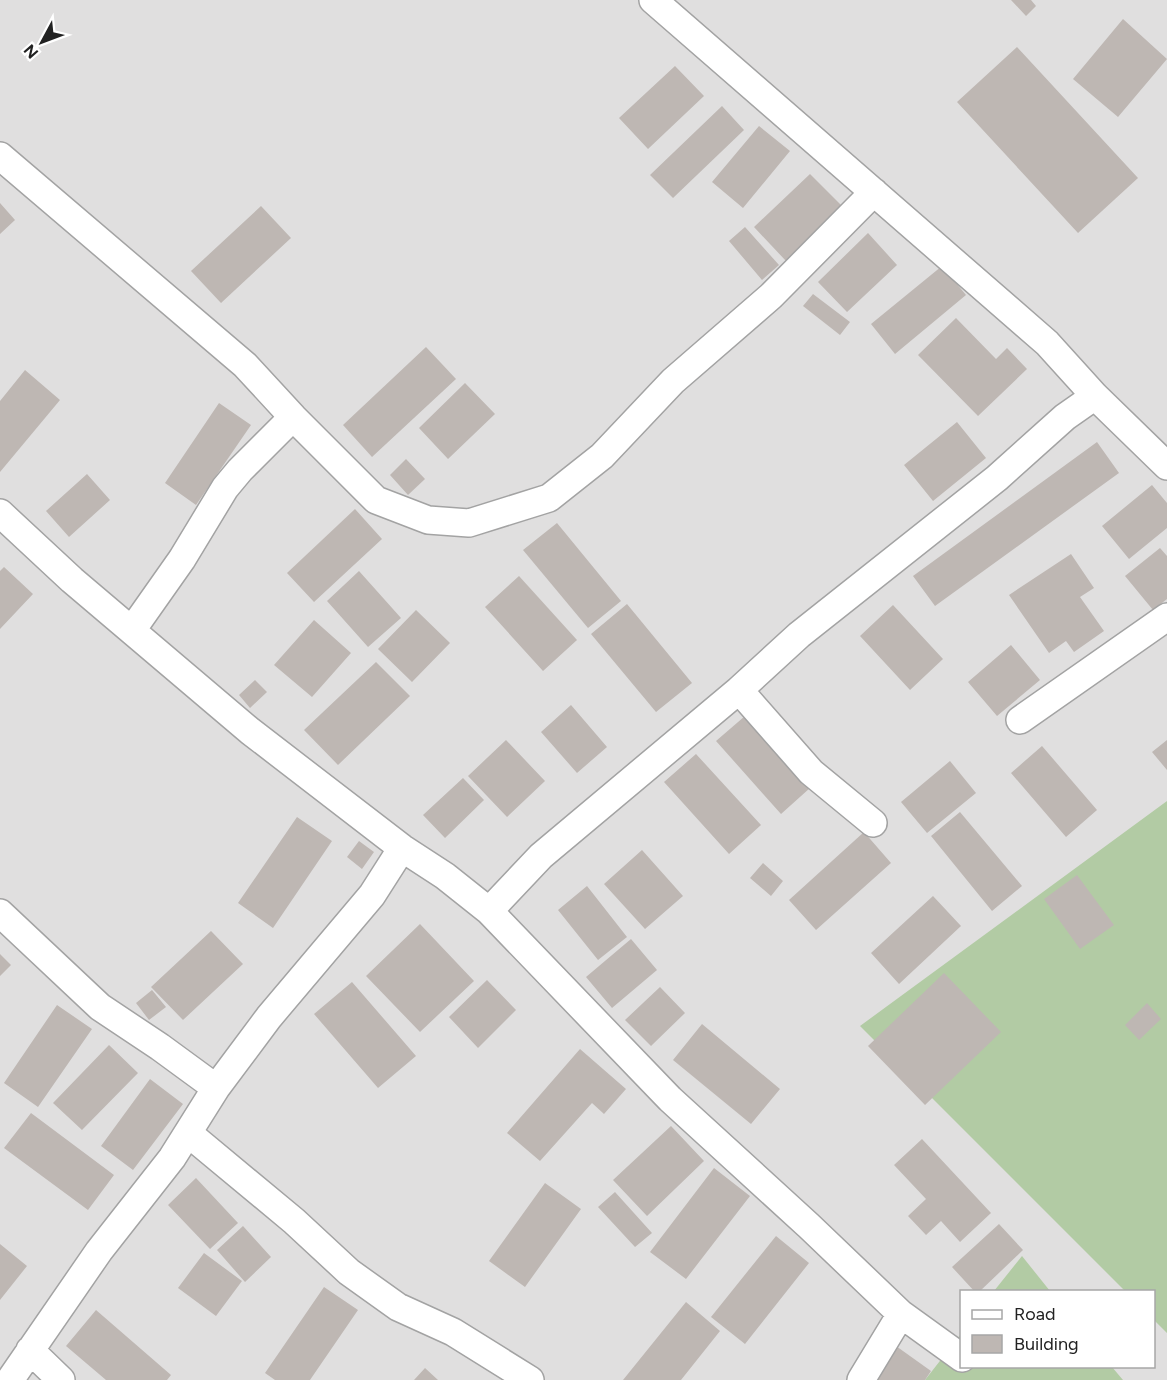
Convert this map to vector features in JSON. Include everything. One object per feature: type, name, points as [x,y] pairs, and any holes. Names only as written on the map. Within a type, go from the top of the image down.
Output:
[{"type":"street","points":[[653,0],[1047,343],[1095,396],[1167,466]]},
{"type":"street","points":[[0,156],[245,365],[376,500],[428,520],[469,524],[549,498],[602,456],[673,381],[771,296],[874,192]]},
{"type":"street","points":[[489,911],[541,856],[739,690],[799,635],[997,478],[1065,417],[1095,396]]},
{"type":"street","points":[[132,630],[182,559],[225,488],[293,417]]},
{"type":"street","points":[[0,513],[72,580],[250,731],[402,848],[445,876],[489,911],[670,1099],[901,1314],[960,1357]]},
{"type":"street","points":[[1020,720],[1167,616]]},
{"type":"street","points":[[739,690],[811,772],[873,823]]},
{"type":"street","points":[[10,1380],[99,1251],[172,1158],[216,1088],[269,1017],[372,895],[402,848]]},
{"type":"street","points":[[0,913],[100,1007],[216,1088]]},
{"type":"street","points":[[188,1133],[294,1221],[357,1278],[398,1307],[453,1332],[530,1380]]},
{"type":"street","points":[[861,1380],[901,1314]]},
{"type":"street","points":[[30,1350],[61,1380]]},
{"type":"shaded area","points":[[0,0],[1167,0],[1167,1380],[0,1380]]},
{"type":"green space","points":[[1167,801],[1167,1333],[1155,1321],[1155,1290],[1124,1290],[860,1026]]},
{"type":"green space","points":[[1022,1256],[1049,1290],[995,1290]]},
{"type":"green space","points":[[960,1335],[960,1368],[1113,1368],[1123,1380],[925,1380]]},
{"type":"building","points":[[1011,0],[1031,0],[1036,6],[1026,16]]},
{"type":"building","points":[[1123,19],[1167,59],[1118,117],[1073,79]]},
{"type":"building","points":[[1017,47],[1138,178],[1078,233],[957,102]]},
{"type":"building","points":[[675,66],[704,96],[648,149],[619,118]]},
{"type":"building","points":[[722,106],[744,130],[673,198],[650,175]]},
{"type":"building","points":[[759,126],[790,151],[743,208],[712,182]]},
{"type":"building","points":[[810,174],[843,207],[786,261],[754,227]]},
{"type":"building","points":[[0,203],[15,220],[0,234]]},
{"type":"building","points":[[261,206],[291,238],[221,303],[191,271]]},
{"type":"building","points":[[745,227],[779,265],[762,280],[729,241]]},
{"type":"building","points":[[868,233],[897,265],[847,312],[818,282]]},
{"type":"building","points":[[942,266],[966,295],[895,354],[871,324]]},
{"type":"building","points":[[813,294],[850,322],[840,335],[803,306]]},
{"type":"building","points":[[956,318],[996,359],[1007,348],[1027,369],[978,416],[918,355]]},
{"type":"building","points":[[426,347],[456,379],[372,457],[343,425]]},
{"type":"building","points":[[25,370],[60,400],[0,472],[0,401]]},
{"type":"building","points":[[465,383],[495,414],[448,459],[419,428]]},
{"type":"building","points":[[219,403],[251,425],[196,505],[165,483]]},
{"type":"building","points":[[957,422],[986,458],[933,501],[904,465]]},
{"type":"building","points":[[1097,442],[1119,473],[935,606],[913,576]]},
{"type":"building","points":[[406,459],[425,479],[408,495],[390,475]]},
{"type":"building","points":[[87,474],[110,500],[69,537],[46,511]]},
{"type":"building","points":[[1152,485],[1167,503],[1167,528],[1129,559],[1102,526]]},
{"type":"building","points":[[355,509],[382,539],[314,602],[287,573]]},
{"type":"building","points":[[557,523],[621,601],[588,628],[523,550]]},
{"type":"building","points":[[1160,548],[1167,556],[1167,599],[1153,610],[1125,576]]},
{"type":"building","points":[[1071,554],[1094,588],[1080,597],[1104,631],[1074,652],[1066,641],[1049,653],[1009,595]]},
{"type":"building","points":[[4,567],[33,594],[0,629],[0,571]]},
{"type":"building","points":[[359,571],[401,618],[368,647],[327,601]]},
{"type":"building","points":[[519,576],[577,640],[543,671],[485,607]]},
{"type":"building","points":[[627,604],[692,683],[656,712],[591,634]]},
{"type":"building","points":[[893,605],[943,659],[910,690],[860,636]]},
{"type":"building","points":[[416,610],[450,643],[412,682],[378,649]]},
{"type":"building","points":[[314,620],[351,653],[312,697],[274,665]]},
{"type":"building","points":[[1011,645],[1040,680],[997,716],[968,682]]},
{"type":"building","points":[[376,662],[410,696],[338,765],[304,730]]},
{"type":"building","points":[[255,680],[267,692],[250,708],[239,695]]},
{"type":"building","points":[[571,705],[607,747],[577,773],[541,732]]},
{"type":"building","points":[[745,716],[810,788],[781,814],[716,741]]},
{"type":"building","points":[[506,740],[545,781],[507,817],[468,776]]},
{"type":"building","points":[[1167,740],[1167,770],[1152,752]]},
{"type":"building","points":[[1042,746],[1097,810],[1066,837],[1011,773]]},
{"type":"building","points":[[696,754],[761,825],[729,854],[664,782]]},
{"type":"building","points":[[950,761],[976,793],[927,833],[901,802]]},
{"type":"building","points":[[463,778],[484,800],[445,838],[423,815]]},
{"type":"building","points":[[960,812],[1022,886],[992,911],[931,836]]},
{"type":"building","points":[[297,817],[332,841],[273,928],[238,903]]},
{"type":"building","points":[[864,832],[891,863],[816,930],[789,900]]},
{"type":"building","points":[[359,841],[374,852],[362,869],[347,857]]},
{"type":"building","points":[[642,850],[683,896],[645,929],[604,884]]},
{"type":"building","points":[[763,863],[783,881],[771,896],[750,878]]},
{"type":"building","points":[[1077,875],[1114,925],[1080,949],[1044,899]]},
{"type":"building","points":[[587,886],[627,937],[598,960],[558,910]]},
{"type":"building","points":[[933,896],[961,926],[899,984],[871,953]]},
{"type":"building","points":[[420,924],[474,981],[420,1032],[366,976]]},
{"type":"building","points":[[211,931],[243,964],[183,1020],[151,987]]},
{"type":"building","points":[[631,939],[657,970],[612,1008],[586,977]]},
{"type":"building","points":[[0,954],[11,965],[0,976]]},
{"type":"building","points":[[944,973],[1001,1032],[925,1105],[868,1046]]},
{"type":"building","points":[[487,980],[516,1010],[478,1048],[449,1017]]},
{"type":"building","points":[[352,982],[416,1056],[378,1088],[314,1014]]},
{"type":"building","points":[[660,987],[685,1013],[651,1046],[625,1020]]},
{"type":"building","points":[[152,990],[166,1007],[149,1020],[136,1003]]},
{"type":"building","points":[[1147,1003],[1161,1019],[1139,1040],[1125,1025]]},
{"type":"building","points":[[57,1005],[92,1029],[38,1107],[4,1083]]},
{"type":"building","points":[[702,1024],[780,1089],[751,1124],[673,1060]]},
{"type":"building","points":[[109,1045],[138,1073],[82,1130],[53,1103]]},
{"type":"building","points":[[580,1049],[626,1089],[604,1114],[592,1103],[540,1161],[507,1133]]},
{"type":"building","points":[[150,1079],[183,1104],[133,1170],[101,1146]]},
{"type":"building","points":[[31,1113],[114,1175],[88,1210],[4,1148]]},
{"type":"building","points":[[671,1126],[704,1161],[647,1216],[613,1180]]},
{"type":"building","points":[[922,1139],[991,1213],[960,1242],[941,1221],[926,1235],[908,1216],[926,1199],[894,1165]]},
{"type":"building","points":[[714,1168],[750,1196],[686,1279],[650,1252]]},
{"type":"building","points":[[196,1178],[238,1223],[210,1249],[168,1205]]},
{"type":"building","points":[[545,1183],[581,1209],[525,1287],[489,1261]]},
{"type":"building","points":[[615,1192],[652,1233],[635,1247],[598,1207]]},
{"type":"building","points":[[999,1224],[1023,1250],[981,1290],[973,1290],[952,1267]]},
{"type":"building","points":[[243,1226],[271,1257],[245,1282],[217,1250]]},
{"type":"building","points":[[776,1236],[809,1263],[745,1344],[711,1317]]},
{"type":"building","points":[[0,1244],[27,1266],[0,1300]]},
{"type":"building","points":[[204,1253],[242,1281],[216,1316],[178,1288]]},
{"type":"building","points":[[324,1287],[358,1310],[310,1380],[275,1380],[265,1373]]},
{"type":"building","points":[[686,1302],[720,1331],[681,1380],[623,1380]]},
{"type":"building","points":[[96,1310],[171,1375],[167,1380],[106,1380],[66,1346]]},
{"type":"building","points":[[896,1346],[931,1371],[925,1380],[872,1380]]},
{"type":"building","points":[[425,1368],[438,1380],[414,1380]]}]
